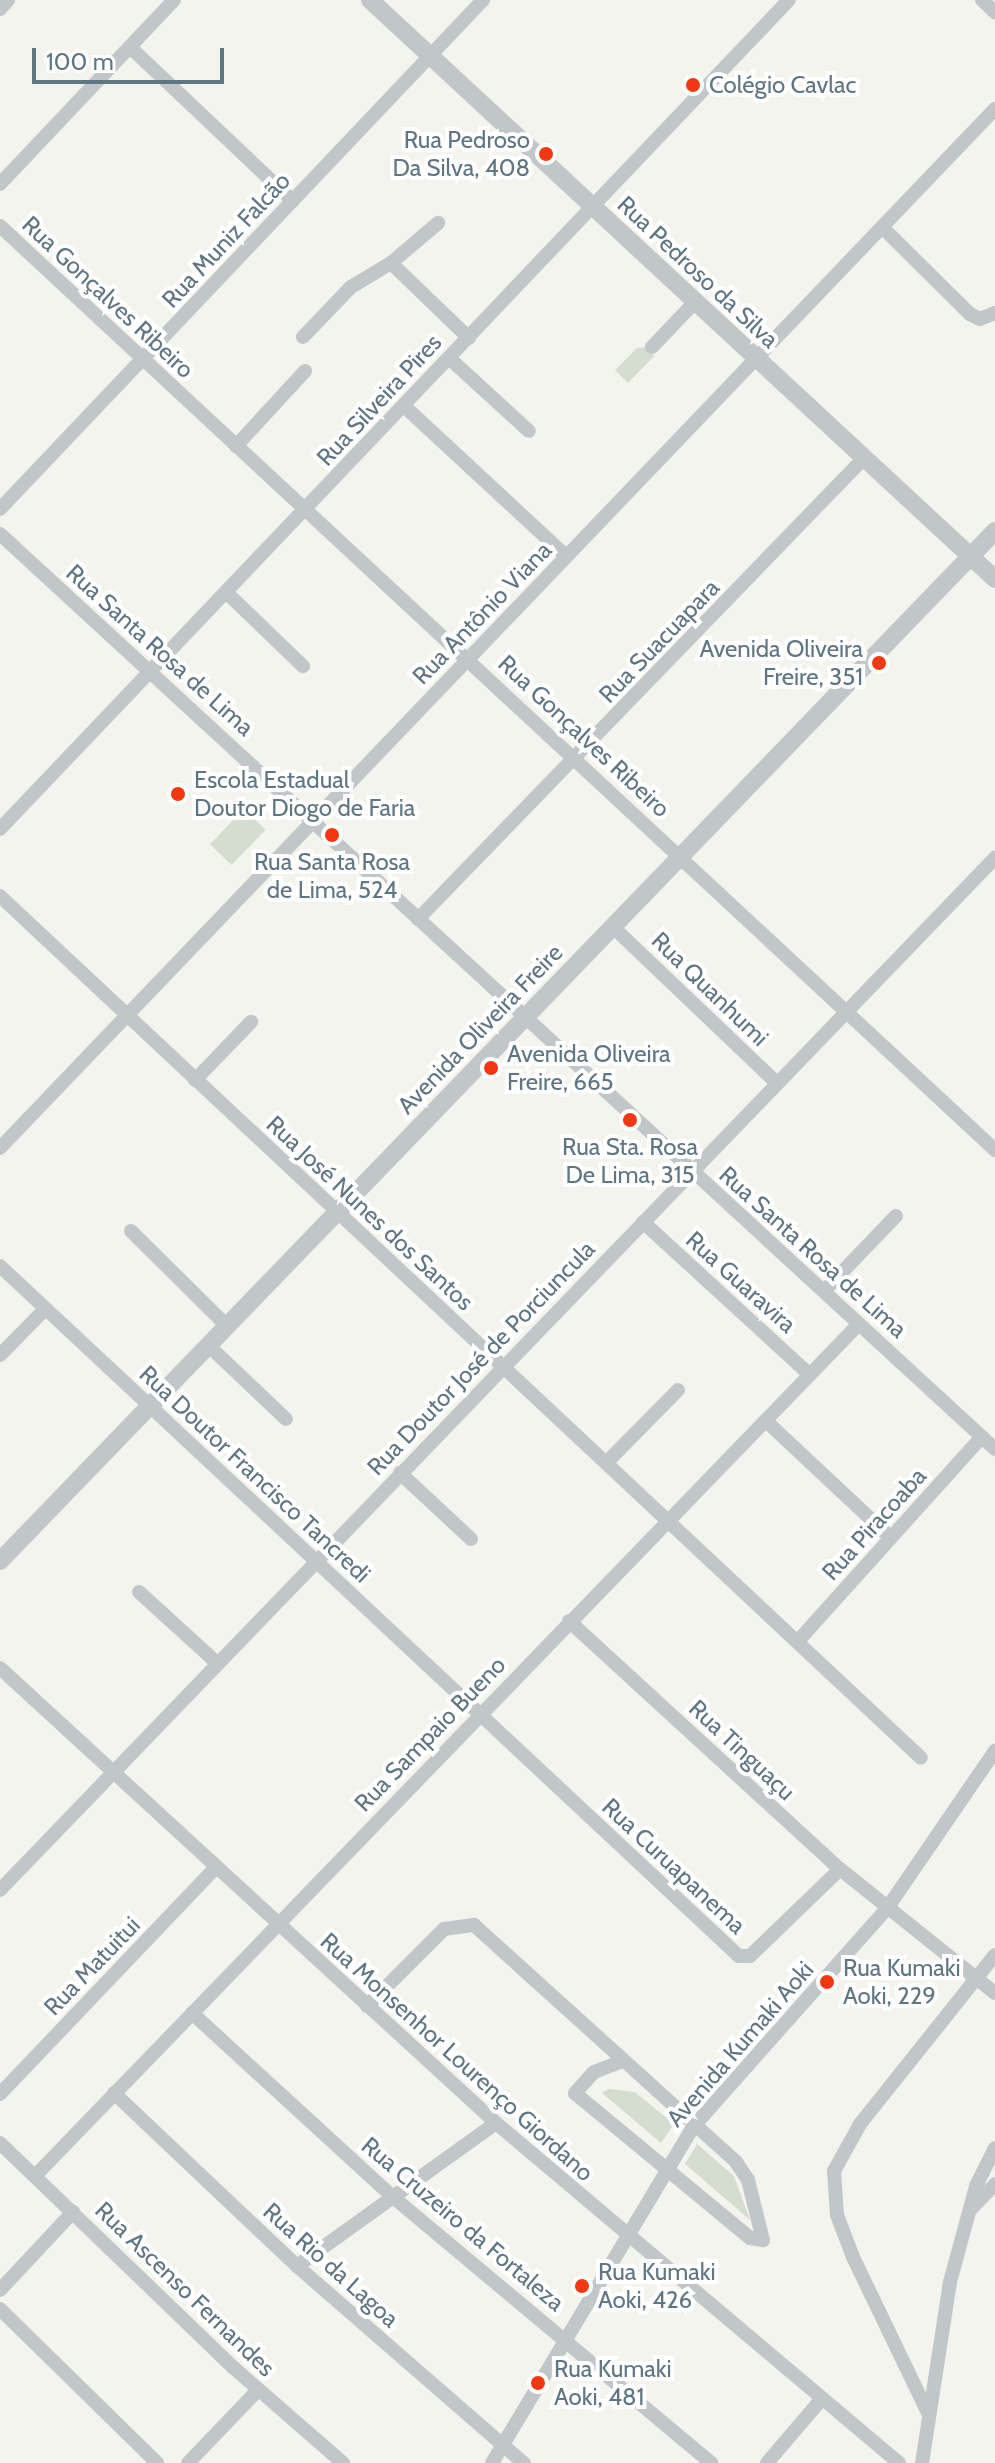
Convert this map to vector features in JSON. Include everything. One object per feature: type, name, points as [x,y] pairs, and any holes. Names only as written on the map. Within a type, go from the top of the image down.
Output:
[{"type":"street","points":[[0,9],[8,0]]},
{"type":"street","points":[[0,184],[174,0]]},
{"type":"street","name":"Rua Pedroso da Silva","points":[[370,0],[995,579]]},
{"type":"street","name":"Rua Muniz Falcão","points":[[0,509],[483,0]]},
{"type":"street","name":"Rua Silveira Pires","points":[[0,829],[594,209],[789,0]]},
{"type":"street","points":[[982,0],[995,12]]},
{"type":"street","points":[[130,47],[293,201]]},
{"type":"street","name":"Rua Antônio Viana","points":[[0,1148],[995,109]]},
{"type":"street","points":[[303,337],[351,287],[391,263],[438,223]]},
{"type":"street","name":"Rua Gonçalves Ribeiro","points":[[0,226],[848,1010],[995,1150]]},
{"type":"street","points":[[882,227],[980,319],[995,313]]},
{"type":"street","points":[[391,263],[469,338]]},
{"type":"street","points":[[652,347],[695,302]]},
{"type":"street","points":[[449,358],[529,431]]},
{"type":"street","points":[[236,446],[305,371]]},
{"type":"street","points":[[404,406],[566,556]]},
{"type":"street","name":"Rua Suacuapara","points":[[418,919],[577,759],[863,459]]},
{"type":"street","name":"Avenida Oliveira Freire","points":[[0,1561],[995,531]]},
{"type":"street","name":"Rua Santa Rosa de Lima","points":[[0,534],[995,1449]]},
{"type":"street","points":[[226,592],[303,666]]},
{"type":"street","name":"Rua Doutor José de Porciuncula","points":[[0,1890],[995,858]]},
{"type":"street","name":"Rua José Nunes dos Santos","points":[[0,896],[921,1758]]},
{"type":"street","name":"Rua Quanhumi","points":[[613,927],[777,1083]]},
{"type":"street","points":[[195,1080],[251,1022]]},
{"type":"street","points":[[824,1291],[896,1216]]},
{"type":"street","name":"Rua Guaravira","points":[[643,1222],[810,1375]]},
{"type":"street","points":[[131,1231],[228,1327]]},
{"type":"street","name":"Rua Doutor Francisco Tancredi","points":[[0,1266],[480,1714]]},
{"type":"street","points":[[0,1355],[45,1309]]},
{"type":"street","name":"Rua Sampaio Bueno","points":[[35,2176],[859,1324]]},
{"type":"street","points":[[209,1346],[286,1419]]},
{"type":"street","points":[[607,1462],[678,1390]]},
{"type":"street","points":[[766,1421],[891,1538]]},
{"type":"street","name":"Rua Piracoaba","points":[[798,1641],[982,1437]]},
{"type":"street","points":[[400,1473],[471,1539]]},
{"type":"street","points":[[139,1592],[217,1663]]},
{"type":"street","name":"Rua Tinguaçu","points":[[569,1621],[886,1910],[995,1993]]},
{"type":"street","name":"Rua Monsenhor Lourenço Giordano","points":[[0,1668],[496,2123],[820,2401],[899,2463]]},
{"type":"street","name":"Rua Curuapanema","points":[[480,1714],[742,1958],[750,1956],[840,1869]]},
{"type":"street","name":"Avenida Kumaki Aoki","points":[[492,2463],[624,2235],[693,2127],[886,1910],[995,1751]]},
{"type":"street","name":"Rua Matuitui","points":[[0,2094],[215,1868]]},
{"type":"street","points":[[367,2006],[444,1929],[467,1923],[488,1934],[693,2127],[744,2170],[763,2240],[750,2238],[575,2093],[594,2072],[622,2061]]},
{"type":"street","points":[[929,2415],[853,2257],[837,2215],[834,2171],[860,2124],[995,1955]]},
{"type":"street","name":"Rua Cruzeiro da Fortaleza","points":[[192,2013],[393,2197],[711,2463]]},
{"type":"street","name":"Rua Rio da Lagoa","points":[[114,2093],[297,2266],[524,2463]]},
{"type":"street","points":[[297,2266],[496,2123]]},
{"type":"street","name":"Rua Ascenso Fernandes","points":[[0,2143],[258,2390],[343,2463]]},
{"type":"street","points":[[922,2463],[967,2214],[995,2148]]},
{"type":"street","points":[[967,2214],[995,2184]]},
{"type":"street","points":[[0,2290],[73,2212]]},
{"type":"street","points":[[0,2309],[157,2463]]},
{"type":"street","points":[[188,2463],[258,2390]]},
{"type":"street","points":[[767,2463],[820,2401]]},
{"type":"shaded area","points":[[648,347],[654,356],[628,383],[615,370],[637,348]]},
{"type":"shaded area","points":[[244,809],[266,830],[232,865],[210,844]]},
{"type":"shaded area","points":[[609,2089],[635,2092],[674,2124],[661,2143],[602,2093]]},
{"type":"shaded area","points":[[697,2144],[734,2176],[750,2220],[685,2164]]},
{"type":"place","name":"Colégio Cavlac","points":[[693,85]]},
{"type":"place","name":"Rua Pedroso Da Silva, 408","points":[[546,154]]},
{"type":"place","name":"Avenida Oliveira Freire, 351","points":[[879,663]]},
{"type":"place","name":"Escola Estadual Doutor Diogo de Faria","points":[[178,794]]},
{"type":"place","name":"Rua Santa Rosa de Lima, 524","points":[[332,835]]},
{"type":"place","name":"Avenida Oliveira Freire, 665","points":[[491,1068]]},
{"type":"place","name":"Rua Sta. Rosa De Lima, 315","points":[[630,1120]]},
{"type":"place","name":"Rua Kumaki Aoki, 229","points":[[827,1982]]},
{"type":"place","name":"Rua Kumaki Aoki, 426","points":[[582,2286]]},
{"type":"place","name":"Rua Kumaki Aoki, 481","points":[[538,2383]]}]
